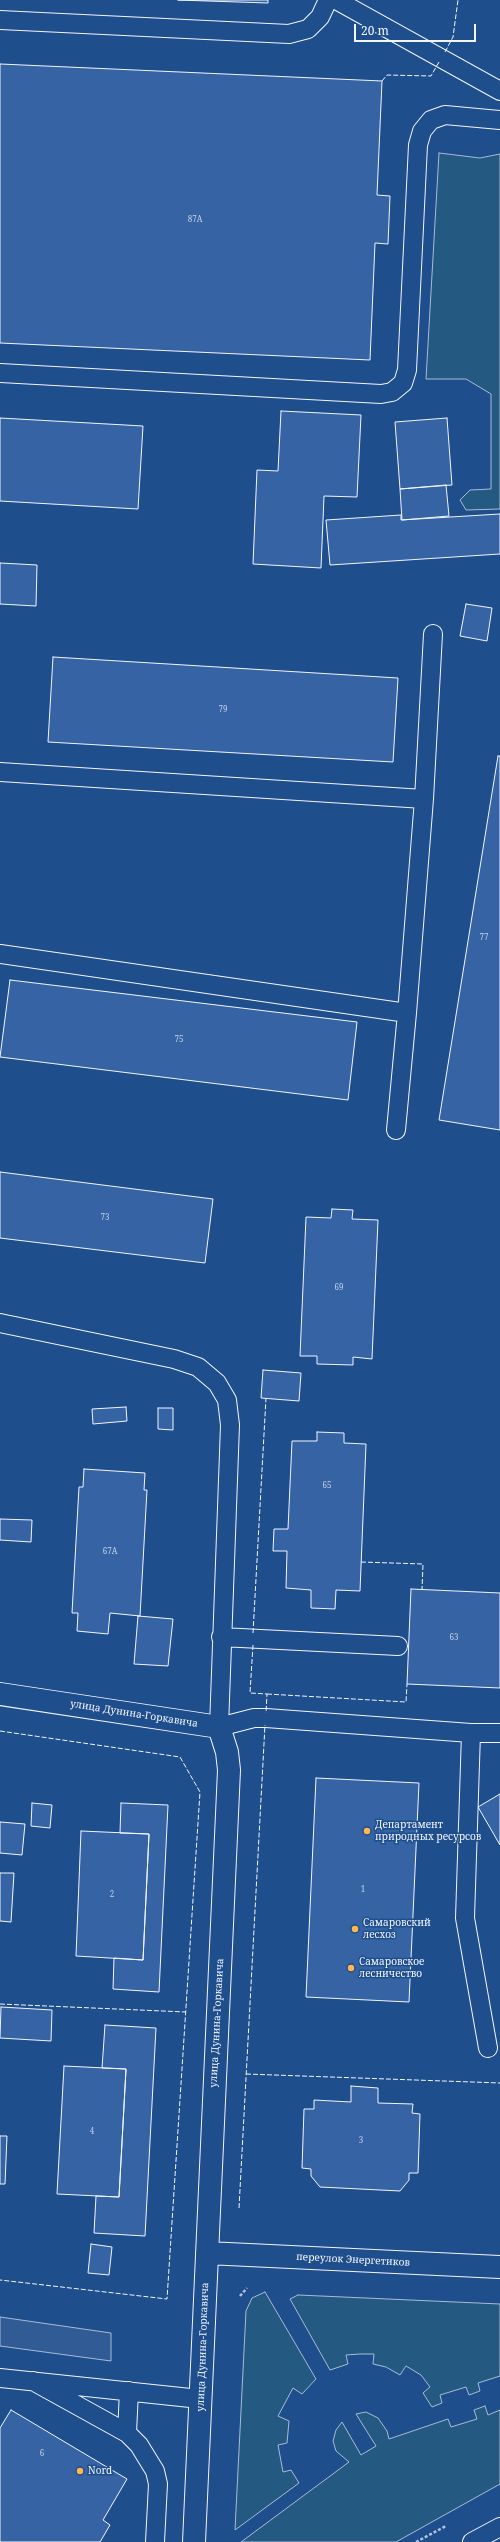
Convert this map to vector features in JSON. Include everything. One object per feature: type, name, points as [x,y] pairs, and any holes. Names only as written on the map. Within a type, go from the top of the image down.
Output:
[{"type":"street","name":"улица Дунина-Горкавича","points":[[0,1694],[219,1727],[227,1752],[229,1770],[194,2542]]},
{"type":"street","name":"переулок Энергетиков","points":[[207,2253],[500,2267]]},
{"type":"lane","points":[[0,20],[288,34],[308,29],[320,17],[328,0]]},
{"type":"lane","points":[[336,0],[500,91]]},
{"type":"lane","points":[[0,373],[380,394],[392,392],[403,383],[406,370],[418,145],[422,131],[431,120],[445,115],[500,120]]},
{"type":"lane","points":[[396,1130],[424,799],[433,634]]},
{"type":"lane","points":[[0,772],[424,799]]},
{"type":"lane","points":[[0,954],[407,1013]]},
{"type":"lane","points":[[0,1323],[174,1359],[198,1367],[217,1382],[227,1400],[230,1425],[221,1637],[219,1727],[266,1718],[471,1733],[500,1733]]},
{"type":"lane","points":[[221,1637],[398,1646]]},
{"type":"lane","points":[[471,1733],[465,1918],[488,2048]]},
{"type":"lane","points":[[0,2378],[200,2399]]},
{"type":"lane","points":[[33,2381],[127,2434],[139,2446],[155,2471],[158,2484],[155,2542]]},
{"type":"lane","points":[[127,2434],[129,2391]]},
{"type":"lane","points":[[472,2542],[500,2527]]},
{"type":"path","points":[[237,2302],[248,2287]]},
{"type":"shaded area","points":[[439,153],[480,158],[500,154],[500,509],[466,510],[460,500],[470,490],[491,489],[491,394],[466,379],[426,379]]},
{"type":"shaded area","points":[[265,2292],[316,2379],[302,2394],[293,2388],[278,2416],[289,2421],[287,2443],[278,2445],[283,2472],[291,2470],[299,2483],[235,2530],[246,2311],[252,2298]]},
{"type":"shaded area","points":[[298,2295],[500,2304],[500,2376],[478,2383],[480,2391],[469,2395],[466,2387],[440,2395],[442,2403],[432,2407],[423,2393],[430,2387],[421,2375],[406,2366],[400,2375],[386,2367],[373,2364],[374,2354],[346,2355],[348,2364],[330,2370],[290,2299]]},
{"type":"shaded area","points":[[0,2317],[111,2333],[111,2361],[0,2346]]},
{"type":"shaded area","points":[[485,2406],[488,2415],[500,2410],[500,2484],[396,2542],[241,2542],[349,2462],[336,2451],[333,2441],[336,2430],[342,2422],[361,2455],[376,2446],[356,2414],[366,2412],[378,2418],[387,2431],[389,2439],[448,2419],[451,2427],[477,2419],[474,2410]]},
{"type":"building","points":[[178,0],[268,0],[268,3]]},
{"type":"building","points":[[0,64],[382,81],[377,195],[390,196],[388,244],[375,243],[370,360],[0,343]]},
{"type":"building","points":[[281,411],[361,415],[357,497],[324,496],[321,568],[253,564],[257,470],[278,471]]},
{"type":"building","points":[[0,418],[143,426],[138,509],[0,501]]},
{"type":"building","points":[[447,418],[452,485],[400,489],[395,422]]},
{"type":"building","points":[[446,485],[449,516],[402,520],[400,489]]},
{"type":"building","points":[[500,514],[500,554],[330,565],[326,520],[401,515],[401,520]]},
{"type":"building","points":[[0,563],[37,565],[36,606],[0,604]]},
{"type":"building","points":[[466,604],[492,608],[487,641],[460,636]]},
{"type":"building","points":[[53,657],[398,678],[393,762],[48,742]]},
{"type":"building","points":[[498,756],[500,756],[500,1130],[439,1120]]},
{"type":"building","points":[[10,980],[357,1022],[348,1100],[0,1057]]},
{"type":"building","points":[[0,1172],[213,1199],[205,1263],[0,1238]]},
{"type":"building","points":[[332,1209],[353,1210],[352,1219],[378,1220],[372,1359],[353,1357],[353,1365],[317,1364],[317,1356],[300,1356],[306,1217],[331,1218]]},
{"type":"building","points":[[263,1370],[301,1373],[299,1401],[261,1398]]},
{"type":"building","points":[[126,1407],[127,1421],[93,1424],[92,1409]]},
{"type":"building","points":[[158,1408],[173,1408],[173,1430],[158,1429]]},
{"type":"building","points":[[317,1432],[344,1433],[344,1443],[366,1444],[360,1591],[336,1590],[335,1609],[311,1608],[311,1590],[286,1588],[287,1551],[273,1551],[274,1529],[288,1529],[292,1441],[317,1441]]},
{"type":"building","points":[[84,1469],[145,1473],[144,1490],[147,1490],[140,1616],[110,1613],[108,1634],[77,1631],[78,1613],[72,1613],[79,1487],[83,1487]]},
{"type":"building","points":[[0,1519],[32,1520],[31,1542],[0,1540]]},
{"type":"building","points":[[411,1589],[500,1593],[500,1688],[407,1684]]},
{"type":"building","points":[[138,1616],[173,1619],[168,1666],[134,1664]]},
{"type":"building","points":[[316,1778],[419,1783],[409,2002],[306,1997]]},
{"type":"building","points":[[500,1794],[500,1845],[478,1807]]},
{"type":"building","points":[[32,1803],[52,1805],[50,1828],[31,1826]]},
{"type":"building","points":[[121,1803],[168,1805],[159,1992],[113,1989],[114,1958],[143,1960],[149,1834],[120,1833]]},
{"type":"building","points":[[0,1822],[25,1824],[22,1855],[0,1853]]},
{"type":"building","points":[[81,1831],[149,1834],[143,1960],[76,1956]]},
{"type":"building","points":[[0,1873],[14,1873],[11,1922],[0,1921]]},
{"type":"building","points":[[1,2007],[52,2010],[51,2041],[0,2038]]},
{"type":"building","points":[[105,2025],[156,2028],[145,2236],[94,2233],[96,2196],[119,2197],[126,2069],[102,2068]]},
{"type":"building","points":[[64,2066],[126,2069],[119,2197],[57,2194]]},
{"type":"building","points":[[351,2086],[378,2088],[378,2103],[413,2104],[412,2113],[420,2114],[418,2173],[409,2173],[409,2180],[400,2191],[320,2187],[311,2176],[311,2169],[302,2168],[304,2109],[314,2109],[314,2100],[351,2102]]},
{"type":"building","points":[[0,2136],[7,2136],[5,2184],[0,2184]]},
{"type":"building","points":[[91,2244],[112,2247],[109,2275],[88,2273]]},
{"type":"building","points":[[11,2410],[127,2479],[103,2520],[110,2525],[100,2542],[0,2542],[0,2428]]},
{"type":"fence","points":[[445,52],[453,37],[458,0]]},
{"type":"fence","points":[[382,81],[387,75],[431,76],[439,62]]},
{"type":"fence","points":[[253,1633],[266,1398]]},
{"type":"fence","points":[[361,1562],[423,1564],[422,1590]]},
{"type":"fence","points":[[253,1645],[250,1693],[267,1694],[266,1713]]},
{"type":"fence","points":[[267,1694],[406,1702],[407,1684]]},
{"type":"fence","points":[[239,2208],[265,1725]]},
{"type":"fence","points":[[0,1731],[180,1757],[200,1792],[167,2299],[0,2280]]},
{"type":"fence","points":[[0,2004],[186,2012]]},
{"type":"fence","points":[[246,2074],[500,2083]]},
{"type":"place","name":"Департамент природных ресурсов","points":[[367,1831]]},
{"type":"place","name":"Самаровский лесхоз","points":[[355,1929]]},
{"type":"place","name":"Самаровское лесничество","points":[[351,1968]]},
{"type":"place","name":"Nord","points":[[80,2471]]}]
